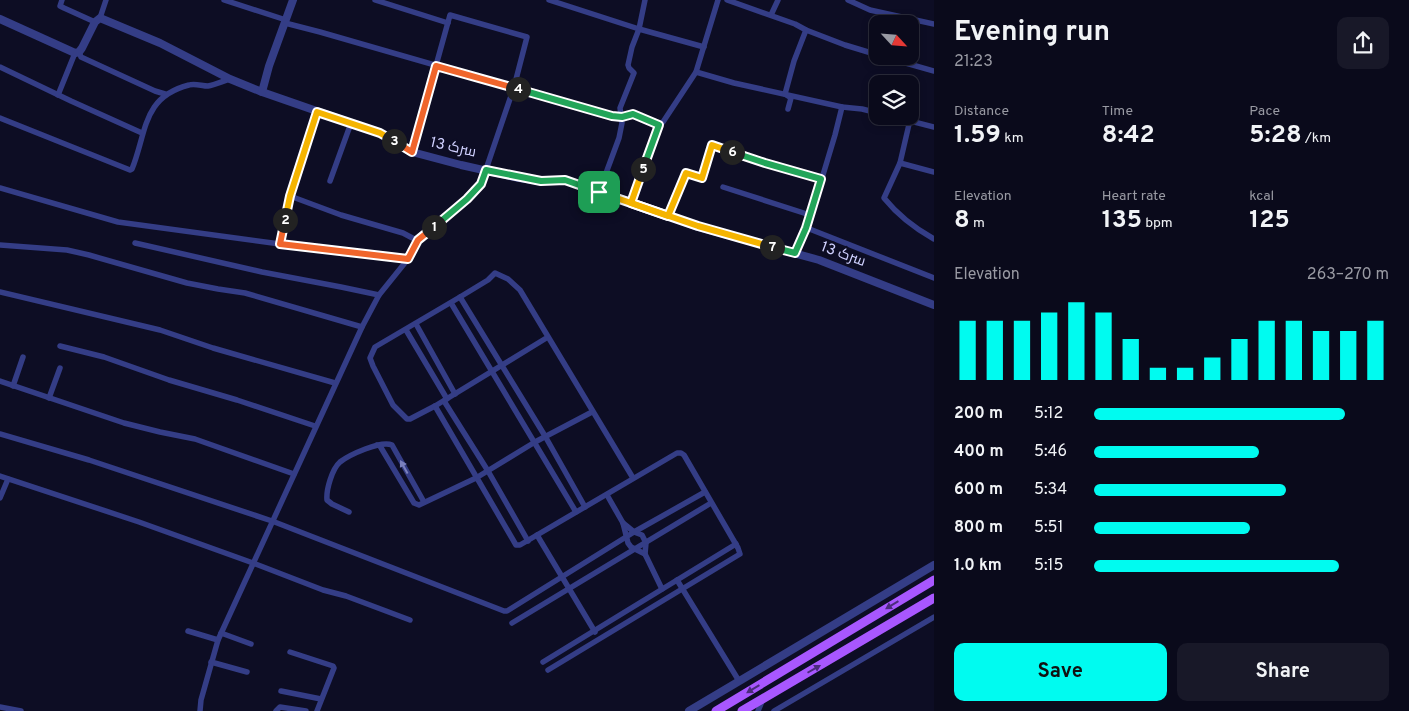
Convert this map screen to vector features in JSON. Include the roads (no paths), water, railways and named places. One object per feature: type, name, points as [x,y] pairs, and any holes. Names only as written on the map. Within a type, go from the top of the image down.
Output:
[{"type":"main road","points":[[716,711],[934,580]]},
{"type":"main road","points":[[742,711],[934,598]]},
{"type":"main road","points":[[868,620],[875,632]]},
{"type":"street","points":[[62,0],[60,6],[97,20]]},
{"type":"street","points":[[58,95],[77,53],[97,20],[106,0]]},
{"type":"street","points":[[224,0],[286,22],[436,66],[612,116],[622,117],[633,114],[659,125]]},
{"type":"street","points":[[262,92],[269,66],[293,0]]},
{"type":"street","points":[[375,0],[448,23]]},
{"type":"street","points":[[548,0],[639,29],[704,46]]},
{"type":"street","points":[[599,192],[620,138],[622,117],[620,108],[634,73],[628,65],[639,29],[645,0]]},
{"type":"street","points":[[631,203],[659,125],[663,122],[696,72],[718,0]]},
{"type":"street","points":[[727,0],[869,52]]},
{"type":"street","points":[[771,15],[778,0]]},
{"type":"street","points":[[848,0],[870,10],[934,24]]},
{"type":"street","points":[[200,711],[211,662],[221,633],[335,383],[379,295],[408,259],[418,240],[467,199],[481,184],[514,87],[527,37],[450,15],[412,152]]},
{"type":"street","points":[[0,19],[165,94]]},
{"type":"street","name":"سرک 13","points":[[97,20],[160,43],[230,79],[262,92],[380,133],[412,152],[460,165],[541,181],[565,180],[706,229],[819,260],[934,305]]},
{"type":"street","points":[[786,94],[794,61],[806,30]]},
{"type":"street","points":[[910,65],[934,72]]},
{"type":"street","points":[[0,67],[142,134]]},
{"type":"street","points":[[696,72],[734,83],[842,107],[869,111]]},
{"type":"street","points":[[0,118],[130,170],[135,162],[142,134],[152,109],[165,94],[176,88],[192,84],[208,86],[230,79]]},
{"type":"street","points":[[786,94],[791,98],[788,109]]},
{"type":"street","points":[[795,253],[806,228],[842,107]]},
{"type":"street","points":[[280,244],[290,196],[317,112]]},
{"type":"street","points":[[330,181],[351,123]]},
{"type":"street","points":[[919,123],[934,127]]},
{"type":"street","points":[[909,125],[900,162],[884,198],[910,222],[934,239]]},
{"type":"street","points":[[668,216],[686,173],[702,178],[712,145],[821,179]]},
{"type":"street","points":[[900,162],[934,172]]},
{"type":"street","points":[[723,187],[810,215]]},
{"type":"street","points":[[0,188],[118,222],[408,259]]},
{"type":"street","points":[[290,196],[341,215],[403,233],[418,240]]},
{"type":"street","points":[[806,228],[934,278]]},
{"type":"street","points":[[135,243],[262,272],[379,295]]},
{"type":"street","points":[[0,244],[67,250],[89,254],[187,283],[245,293],[362,327]]},
{"type":"street","points":[[548,337],[445,400],[410,419],[393,405],[370,358],[375,347],[488,280],[495,273],[508,279],[520,290],[633,478]]},
{"type":"street","points":[[0,292],[160,330],[213,348],[335,383]]},
{"type":"street","points":[[460,297],[586,507]]},
{"type":"street","points":[[451,302],[576,512]]},
{"type":"street","points":[[416,324],[455,394]]},
{"type":"street","points":[[406,330],[528,541]]},
{"type":"street","points":[[60,346],[104,356],[169,380],[316,426]]},
{"type":"street","points":[[13,386],[24,357]]},
{"type":"street","points":[[48,398],[60,368]]},
{"type":"street","points":[[0,381],[124,423],[195,439],[294,474]]},
{"type":"street","points":[[434,406],[516,545],[520,546],[677,453],[684,455],[736,544],[740,554],[548,670]]},
{"type":"street","points":[[377,445],[380,446],[414,503],[419,505],[476,478],[545,436],[592,412]]},
{"type":"street","points":[[0,434],[90,460],[272,521],[504,612],[634,532],[705,492]]},
{"type":"street","points":[[349,512],[326,500],[326,492],[338,463],[372,446],[389,443],[392,444],[424,502]]},
{"type":"street","points":[[0,476],[139,522],[410,620]]},
{"type":"street","points":[[0,498],[8,479]]},
{"type":"street","points":[[607,494],[623,523],[627,541],[631,547],[645,554]]},
{"type":"street","points":[[512,623],[711,503]]},
{"type":"street","points":[[623,523],[634,532],[642,535],[646,543],[645,554],[662,589]]},
{"type":"street","points":[[537,535],[600,639]]},
{"type":"street","points":[[543,662],[736,544]]},
{"type":"street","points":[[689,711],[934,565]]},
{"type":"street","points":[[677,580],[739,681]]},
{"type":"street","points":[[774,711],[934,617]]},
{"type":"street","points":[[188,631],[218,640]]},
{"type":"street","points":[[221,633],[251,644]]},
{"type":"street","points":[[818,634],[825,645]]},
{"type":"street","points":[[290,652],[334,666],[317,711]]},
{"type":"street","points":[[211,662],[247,672]]},
{"type":"street","points":[[281,691],[321,698]]},
{"type":"street","points":[[758,711],[763,698]]},
{"type":"street","points":[[276,711],[280,707],[306,711]]},
{"type":"street","points":[[0,708],[21,711]]}]
